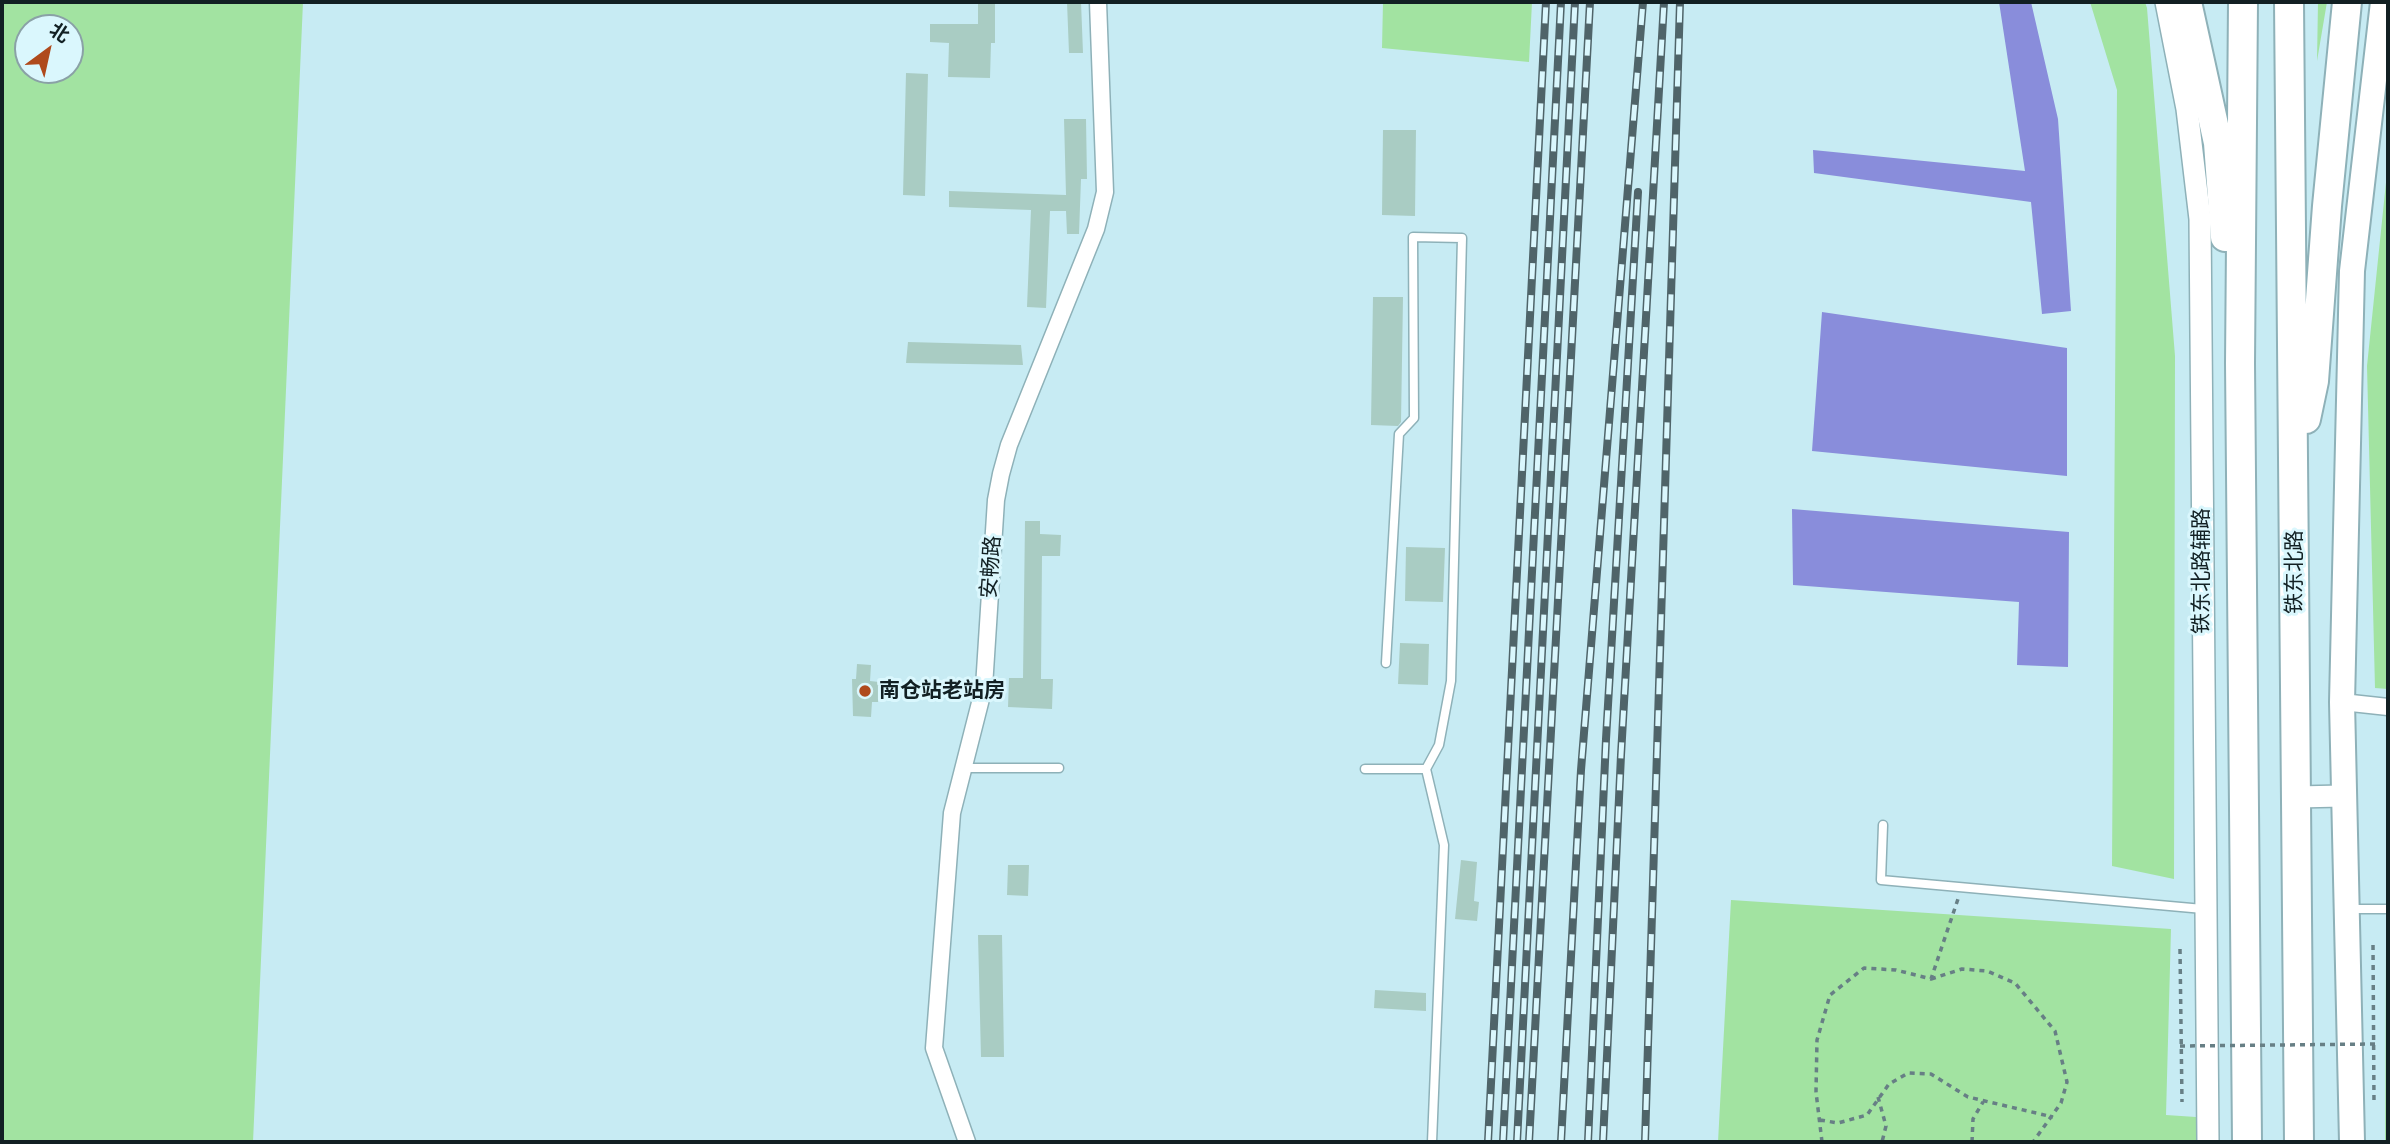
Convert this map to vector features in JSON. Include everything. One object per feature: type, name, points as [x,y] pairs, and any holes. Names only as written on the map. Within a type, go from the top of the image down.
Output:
[{"type":"highway","points":[[2187,2],[2218,144],[2231,302],[2240,363]]},
{"type":"highway","points":[[2243,2],[2240,363],[2247,1142]]},
{"type":"highway","name":"铁东北路","points":[[2289,2],[2299,1142]]},
{"type":"highway","points":[[2295,474],[2314,381],[2327,206],[2347,2]]},
{"type":"main road","points":[[2352,1142],[2342,796],[2342,702],[2352,271],[2383,2]]},
{"type":"street","name":"安畅路","points":[[967,1142],[934,1048],[952,813],[984,687],[996,500],[1001,474],[1009,444],[1096,229],[1105,192],[1098,2]]},
{"type":"street","name":"铁东北路辅路","points":[[2166,2],[2187,109],[2200,219],[2208,1142]]},
{"type":"street","points":[[2342,702],[2388,707]]},
{"type":"street","points":[[2297,797],[2342,796]]},
{"type":"lane","points":[[1386,663],[1399,434],[1414,418],[1413,237],[1462,238],[1451,681],[1439,745],[1426,769],[1444,845],[1432,1142]]},
{"type":"lane","points":[[964,768],[1059,768]]},
{"type":"lane","points":[[1365,769],[1426,769]]},
{"type":"lane","points":[[1883,825],[1881,880],[2205,909]]},
{"type":"lane","points":[[2346,908],[2388,909]]},
{"type":"path","points":[[1931,979],[1962,888]]},
{"type":"path","points":[[2373,945],[2376,1044],[2374,1105]]},
{"type":"path","points":[[2180,950],[2182,1102]]},
{"type":"path","points":[[1822,1142],[1816,1091],[1817,1040],[1830,995],[1864,968],[1896,971],[1931,979],[1962,969],[1987,971],[2015,983],[2054,1031],[2063,1057],[2067,1082],[2062,1103],[2033,1142]]},
{"type":"path","points":[[2180,1046],[2376,1044]]},
{"type":"path","points":[[1820,1120],[1854,1121],[1867,1115],[1889,1084],[1908,1073],[1931,1074],[1968,1097],[2053,1116]]},
{"type":"path","points":[[1878,1097],[1886,1126],[1882,1142]]},
{"type":"path","points":[[1972,1142],[1973,1119],[1983,1101]]},
{"type":"green space","points":[[2,2],[303,2],[253,1142],[2,1142]]},
{"type":"green space","points":[[1383,2],[1532,2],[1529,62],[1382,48]]},
{"type":"green space","points":[[2090,2],[2145,2],[2147,8],[2175,356],[2174,879],[2112,866],[2117,90]]},
{"type":"green space","points":[[2318,2],[2327,2],[2317,61]]},
{"type":"green space","points":[[2388,163],[2388,689],[2375,688],[2367,366]]},
{"type":"green space","points":[[1731,900],[2171,929],[2166,1115],[2196,1117],[2196,1142],[1718,1142]]},
{"type":"green space","points":[[2388,944],[2388,1142],[2385,1142]]},
{"type":"water","points":[[1999,2],[2031,2],[2058,119],[2071,311],[2042,314],[2031,202],[1814,173],[1813,150],[2025,171]]},
{"type":"water","points":[[1822,312],[2067,348],[2067,476],[1812,451]]},
{"type":"water","points":[[1792,509],[2069,532],[2068,667],[2017,665],[2019,602],[1793,585]]},
{"type":"building","points":[[978,2],[995,2],[995,43],[991,43],[990,78],[948,77],[949,43],[930,42],[930,24],[978,24]]},
{"type":"building","points":[[1067,2],[1081,2],[1083,53],[1069,53]]},
{"type":"building","points":[[906,73],[928,74],[925,196],[903,195]]},
{"type":"building","points":[[1064,119],[1086,119],[1087,179],[1081,179],[1079,234],[1067,234],[1066,211],[1050,211],[1046,308],[1027,307],[1031,210],[949,207],[949,191],[1066,195]]},
{"type":"building","points":[[1383,130],[1416,130],[1415,216],[1382,215]]},
{"type":"building","points":[[1373,297],[1403,297],[1401,422],[1398,426],[1371,425]]},
{"type":"building","points":[[908,342],[1021,345],[1023,365],[906,363]]},
{"type":"building","points":[[1025,521],[1040,521],[1040,534],[1061,535],[1060,556],[1042,556],[1041,679],[1053,679],[1052,709],[1008,707],[1009,678],[1023,678]]},
{"type":"building","points":[[1406,547],[1445,548],[1443,602],[1405,601]]},
{"type":"building","points":[[1400,643],[1429,644],[1428,685],[1398,684]]},
{"type":"building","name":"南仓站老站房","points":[[857,664],[871,665],[870,681],[879,682],[878,702],[872,702],[871,717],[853,716],[852,679],[856,679]]},
{"type":"building","points":[[1461,860],[1477,862],[1474,901],[1479,902],[1477,921],[1455,919]]},
{"type":"building","points":[[1008,865],[1029,865],[1028,896],[1007,895]]},
{"type":"building","points":[[978,935],[1002,935],[1004,1057],[981,1057]]},
{"type":"building","points":[[1375,990],[1426,993],[1426,1011],[1374,1008]]},
{"type":"railway","points":[[1488,1142],[1546,2]]},
{"type":"railway","points":[[1503,1142],[1561,2]]},
{"type":"railway","points":[[1517,1142],[1575,2]]},
{"type":"railway","points":[[1529,1142],[1590,2]]},
{"type":"railway","points":[[1561,1142],[1581,770],[1643,2]]},
{"type":"railway","points":[[1603,1142],[1621,755],[1664,2]]},
{"type":"railway","points":[[1645,1142],[1680,2]]},
{"type":"railway","points":[[1588,1142],[1606,739],[1638,192]]},
{"type":"place","name":"南仓站老站房","points":[[865,691]]}]
